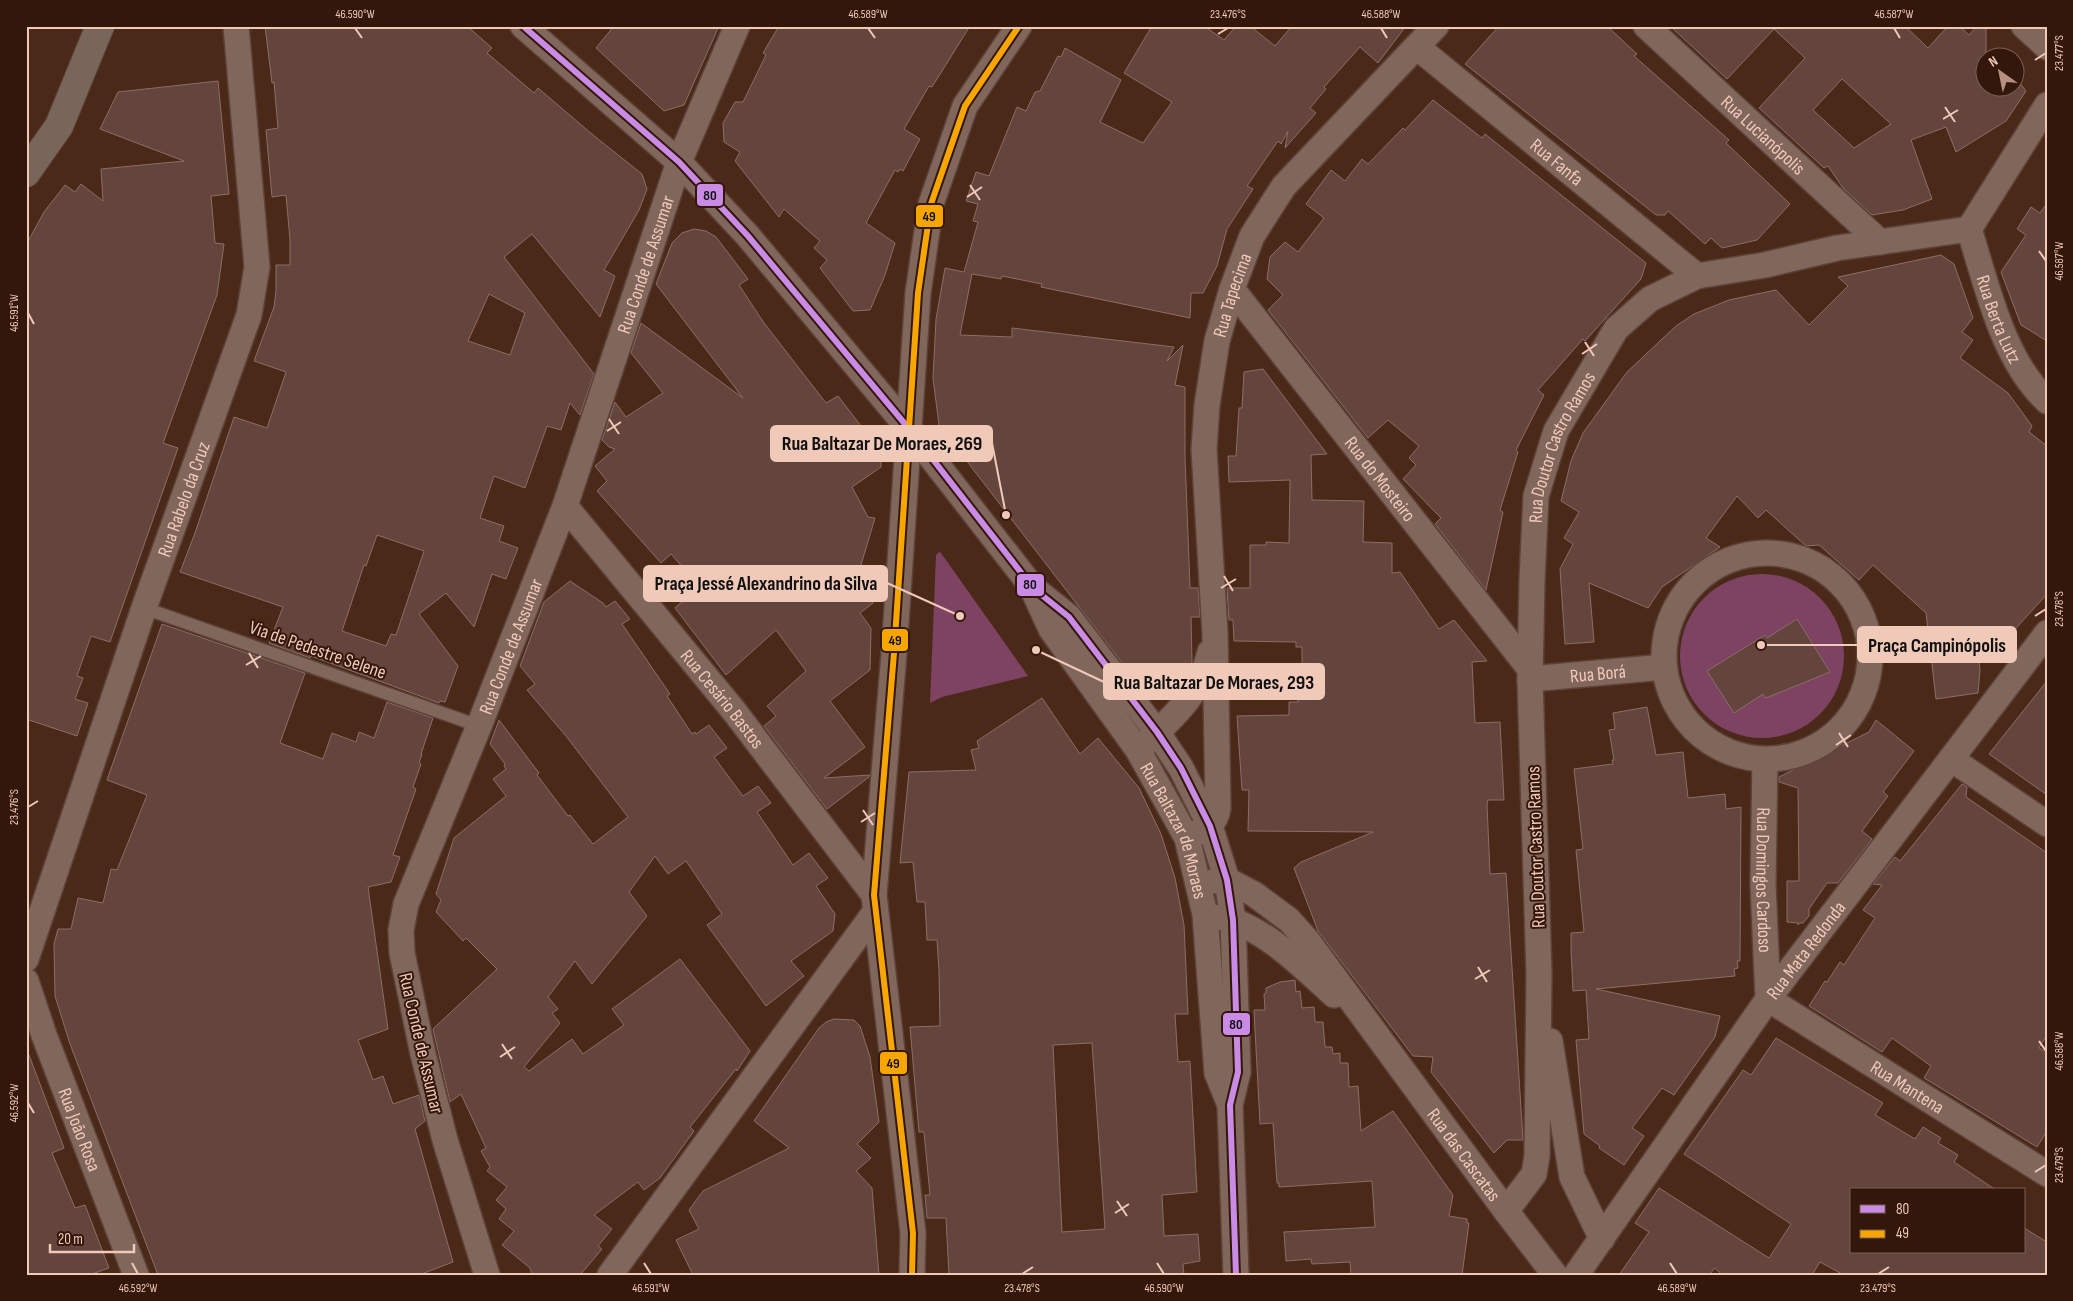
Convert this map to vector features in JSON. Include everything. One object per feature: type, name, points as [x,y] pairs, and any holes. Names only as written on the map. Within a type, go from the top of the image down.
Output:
[{"type":"main road","points":[[26,173],[59,126],[100,26]]},
{"type":"street","name":"Rua Rabelo da Cruz","points":[[26,959],[144,608],[249,315],[257,267],[236,26]]},
{"type":"street","name":"Rua Baltazar de Moraes","points":[[522,26],[680,162],[748,236],[910,430],[1033,588],[1054,634],[1138,750],[1187,838],[1205,914],[1217,1073],[1230,1105]]},
{"type":"street","name":"Rua Conde de Assumar","points":[[486,1275],[445,1140],[423,1054],[402,953],[401,930],[406,904],[479,726],[565,506],[680,162],[737,26]]},
{"type":"street","points":[[912,1275],[912,1233],[875,904],[910,430],[918,293],[931,204],[965,106],[1020,26]]},
{"type":"street","name":"Rua Tapecima","points":[[1210,826],[1217,816],[1218,808],[1215,633],[1204,449],[1207,406],[1217,340],[1232,289],[1252,236],[1284,186],[1436,26]]},
{"type":"street","name":"Rua Lucianópolis","points":[[1646,26],[1880,242]]},
{"type":"street","points":[[2024,26],[2047,47]]},
{"type":"street","name":"Rua Fanfa","points":[[1417,47],[1697,276]]},
{"type":"street","points":[[1969,229],[2047,105]]},
{"type":"street","name":"Rua Doutor Castro Ramos","points":[[1534,1174],[1537,1156],[1539,974],[1530,674],[1536,496],[1556,431],[1616,329],[1650,298],[1697,276],[1765,265],[1837,248],[1969,229]]},
{"type":"street","name":"Rua Berta Lutz","points":[[1969,229],[2001,328],[2020,368],[2039,393],[2047,400]]},
{"type":"street","name":"Rua do Mosteiro","points":[[1232,289],[1530,674]]},
{"type":"street","name":"Rua Cesário Bastos","points":[[565,506],[734,711],[875,904]]},
{"type":"street","points":[[1761,553],[1794,556],[1824,570],[1849,592],[1865,621],[1871,653],[1866,686],[1851,716],[1828,740],[1798,755],[1765,760],[1735,755],[1708,742],[1686,722],[1671,695],[1664,666],[1666,633],[1679,602],[1700,577],[1729,560],[1761,553]]},
{"type":"street","name":"Rua Baltazar de Moraes","points":[[1033,588],[1069,616],[1157,732],[1181,768],[1210,826],[1228,880],[1232,920],[1238,1072],[1230,1105],[1236,1275]]},
{"type":"street","name":"Rua Tapecima","points":[[1138,750],[1192,696],[1206,671],[1215,633]]},
{"type":"street","name":"Rua Mata Redonda","points":[[1576,1275],[1768,999],[2047,633]]},
{"type":"street","name":"Rua Borá","points":[[1530,674],[1664,666]]},
{"type":"street","points":[[1950,759],[2047,824]]},
{"type":"street","name":"Rua Domingos Cardoso","points":[[1765,760],[1763,885],[1768,999]]},
{"type":"street","points":[[1187,838],[1210,826]]},
{"type":"street","points":[[1198,881],[1228,880]]},
{"type":"street","name":"Rua das Cascatas","points":[[1228,880],[1254,894],[1289,920],[1307,940],[1555,1275]]},
{"type":"street","points":[[610,1275],[875,904]]},
{"type":"street","name":"Rua das Cascatas","points":[[1205,914],[1232,920],[1275,944],[1297,961],[1375,1032]]},
{"type":"street","name":"Rua Doutor Castro Ramos","points":[[1539,974],[1572,1177],[1602,1238]]},
{"type":"street","name":"Rua João Rosa","points":[[26,981],[44,1035],[136,1275]]},
{"type":"street","name":"Rua Mantena","points":[[1768,999],[2047,1174]]},
{"type":"street","points":[[1506,1211],[1534,1174],[1547,1170],[1556,1170],[1572,1177]]},
{"type":"lane","name":"Via de Pedestre Selene","points":[[144,608],[479,726]]},
{"type":"shaded area","points":[[939,552],[1028,676],[942,697],[930,703],[936,555]]},
{"type":"shaded area","points":[[1754,574],[1770,574],[1793,580],[1808,588],[1820,598],[1830,610],[1838,625],[1844,648],[1844,664],[1838,687],[1830,702],[1820,714],[1808,724],[1793,732],[1770,738],[1754,738],[1731,732],[1716,724],[1694,702],[1684,680],[1680,664],[1680,648],[1686,625],[1694,610],[1716,588],[1738,578]]},
{"type":"building","points":[[265,26],[467,26],[492,48],[487,53],[534,93],[538,88],[642,174],[647,189],[639,210],[604,270],[615,276],[600,317],[532,234],[504,257],[594,374],[580,415],[570,403],[561,430],[547,426],[525,488],[494,476],[480,518],[504,526],[499,541],[518,548],[506,579],[492,574],[474,627],[446,593],[419,614],[458,666],[445,702],[440,701],[439,703],[311,656],[310,658],[269,643],[283,607],[180,572],[234,417],[267,428],[286,372],[254,361],[274,307],[276,265],[290,265],[286,195],[272,197],[266,130],[278,128],[274,82],[272,83]],"holes":[[[489,294],[525,313],[510,355],[468,341]],[[377,535],[424,551],[396,635],[391,634],[386,646],[342,631],[364,565],[366,566]]]},
{"type":"building","points":[[614,26],[719,26],[684,105],[664,111],[596,48]]},
{"type":"building","points":[[779,26],[970,26],[932,87],[929,86],[904,129],[920,139],[903,171],[900,169],[898,172],[895,170],[866,223],[895,243],[885,275],[870,310],[853,311],[820,268],[827,260],[814,248],[820,241],[784,209],[779,217],[735,161],[740,152],[724,142],[723,123],[735,102],[743,102],[766,55],[763,53]]},
{"type":"building","points":[[1152,26],[1204,26],[1224,40],[1236,26],[1250,26],[1275,46],[1292,26],[1406,26],[1378,63],[1360,47],[1324,87],[1326,89],[1310,108],[1316,113],[1285,148],[1288,131],[1281,144],[1278,141],[1247,186],[1253,189],[1227,229],[1217,266],[1203,293],[1191,293],[1190,318],[1041,287],[1042,284],[1002,276],[1001,279],[972,274],[960,335],[1012,337],[1012,328],[1174,347],[1167,361],[1183,345],[1175,385],[1185,387],[1185,457],[1190,588],[1198,588],[1200,617],[1191,617],[1192,662],[1181,684],[1172,696],[1153,676],[1143,690],[939,425],[933,378],[936,319],[945,268],[964,272],[978,222],[973,221],[978,204],[966,201],[976,172],[989,176],[1017,107],[1026,111],[1035,92],[1040,91],[1058,56],[1061,57],[1065,48],[1121,80],[1100,122],[1143,143],[1172,102],[1124,73]]},
{"type":"building","points":[[1499,26],[1607,26],[1637,54],[1634,56],[1729,140],[1726,143],[1790,204],[1757,240],[1722,248],[1711,238],[1705,244],[1668,211],[1665,215],[1656,215],[1465,64]]},
{"type":"building","points":[[1670,26],[1905,26],[1928,48],[1948,26],[1959,26],[1969,35],[1977,26],[1986,26],[1986,48],[1976,48],[1976,98],[2021,98],[2006,121],[1956,152],[1946,127],[1911,140],[1932,199],[1903,210],[1872,215],[1843,188],[1828,166],[1824,168],[1759,108],[1805,58],[1774,29],[1727,79]],"holes":[[[1842,79],[1891,124],[1854,148],[1813,110]]]},
{"type":"building","points":[[218,81],[229,194],[211,196],[215,243],[224,244],[217,295],[163,443],[178,448],[110,642],[91,636],[77,676],[83,678],[75,699],[88,703],[77,736],[26,719],[26,245],[44,212],[65,185],[75,192],[81,184],[103,201],[101,169],[184,161],[100,129],[118,92]]},
{"type":"building","points":[[1433,100],[1482,138],[1485,134],[1646,263],[1641,279],[1585,341],[1583,339],[1538,390],[1544,395],[1516,450],[1518,452],[1500,510],[1503,512],[1486,590],[1435,524],[1441,518],[1403,479],[1416,465],[1409,458],[1419,446],[1388,420],[1368,438],[1268,310],[1283,295],[1267,279],[1270,257],[1285,242],[1298,252],[1324,218],[1306,204],[1331,170],[1345,181],[1362,159],[1368,164],[1403,128],[1405,130]]},
{"type":"building","points":[[2047,203],[2047,341],[2021,325],[2001,272],[2026,235],[2017,229],[2031,207],[2040,213]]},
{"type":"building","points":[[694,229],[706,231],[716,237],[748,279],[739,285],[764,323],[826,403],[838,396],[881,452],[881,467],[852,487],[868,517],[875,518],[855,585],[876,572],[873,603],[860,613],[871,628],[870,670],[830,701],[865,747],[824,778],[870,775],[827,809],[764,726],[776,716],[767,706],[806,671],[776,630],[726,675],[675,608],[699,586],[671,554],[661,563],[597,491],[607,481],[595,466],[615,449],[609,447],[602,440],[615,402],[626,417],[663,393],[631,353],[641,323],[743,398],[656,284],[672,243],[682,233]]},
{"type":"building","points":[[1941,255],[1954,264],[1973,318],[1962,332],[1973,340],[1960,358],[2008,393],[2032,426],[2029,432],[2047,446],[2047,594],[1998,648],[1975,627],[1980,670],[1978,693],[1936,699],[1926,613],[1873,565],[1859,580],[1819,545],[1806,546],[1766,510],[1758,518],[1737,496],[1706,538],[1720,547],[1662,587],[1648,608],[1589,583],[1594,642],[1565,644],[1560,569],[1573,544],[1564,538],[1579,512],[1561,501],[1571,461],[1583,433],[1627,372],[1676,326],[1694,314],[1729,300],[1776,290],[1809,325],[1848,286],[1838,277]]},
{"type":"building","points":[[1263,369],[1327,454],[1311,455],[1312,500],[1364,501],[1363,542],[1392,543],[1392,573],[1400,572],[1439,629],[1454,620],[1487,661],[1472,662],[1475,723],[1500,722],[1504,800],[1488,800],[1487,804],[1490,874],[1506,873],[1523,1140],[1507,1140],[1494,1153],[1431,1072],[1433,1057],[1413,1056],[1318,931],[1294,868],[1301,862],[1373,832],[1248,831],[1249,790],[1242,790],[1237,716],[1289,715],[1289,702],[1298,702],[1298,695],[1302,695],[1302,647],[1296,647],[1296,642],[1234,641],[1233,620],[1229,620],[1227,588],[1250,588],[1250,545],[1266,545],[1266,542],[1289,543],[1290,480],[1229,482],[1228,456],[1236,456],[1239,408],[1242,408],[1244,372]]},
{"type":"building","points":[[570,581],[606,607],[615,601],[630,619],[622,624],[670,694],[667,696],[692,734],[695,732],[696,734],[709,725],[727,748],[714,757],[743,796],[758,786],[771,803],[757,812],[793,865],[809,853],[828,878],[816,886],[835,914],[833,931],[791,961],[804,976],[766,1006],[707,925],[722,914],[686,861],[668,874],[655,856],[629,892],[647,916],[592,984],[575,961],[548,997],[558,1009],[552,1013],[560,1023],[524,1067],[529,1071],[572,1039],[583,1054],[624,1025],[612,1009],[680,959],[750,1051],[737,1071],[736,1069],[690,1127],[694,1131],[660,1178],[644,1190],[638,1182],[594,1215],[612,1229],[598,1246],[602,1249],[580,1275],[532,1275],[530,1268],[502,1245],[514,1231],[499,1219],[506,1209],[496,1200],[507,1187],[487,1171],[490,1167],[481,1151],[486,1148],[461,1094],[450,1102],[433,1029],[497,969],[466,938],[463,941],[436,912],[441,900],[436,894],[454,838],[506,796],[493,779],[506,769],[505,764],[490,744],[499,720],[539,773],[537,775],[568,816],[570,815],[593,844],[628,817],[566,736],[527,690],[535,684],[520,666],[544,602]]},
{"type":"building","points":[[1797,619],[1830,672],[1766,698],[1763,694],[1734,713],[1707,671],[1765,635],[1767,638]]},
{"type":"building","points":[[162,624],[305,673],[280,743],[323,759],[332,733],[356,742],[359,732],[374,738],[387,702],[433,718],[421,754],[419,763],[421,764],[413,787],[416,789],[393,855],[400,857],[391,882],[368,887],[388,1029],[358,1040],[373,1080],[383,1076],[393,1104],[419,1095],[425,1121],[415,1129],[453,1262],[419,1275],[158,1275],[70,1044],[55,996],[54,944],[58,929],[71,929],[78,898],[103,903],[111,869],[117,870],[147,795],[107,780]]},
{"type":"building","points":[[2047,681],[2047,795],[1989,754]]},
{"type":"building","points":[[1042,698],[1080,754],[1098,738],[1139,788],[1161,834],[1175,878],[1184,925],[1188,1014],[1175,1014],[1178,1062],[1190,1061],[1197,1192],[1162,1195],[1164,1236],[1198,1234],[1200,1261],[1183,1264],[1184,1275],[949,1275],[946,1218],[927,1218],[925,1195],[930,1195],[924,1132],[919,1132],[910,1027],[940,1026],[937,940],[927,940],[925,902],[917,902],[913,862],[900,863],[909,772],[976,770],[971,750],[979,748],[977,741]],"holes":[[[1092,1043],[1105,1229],[1062,1232],[1053,1045]]]},
{"type":"building","points":[[1647,707],[1656,755],[1683,752],[1688,798],[1725,794],[1726,809],[1741,807],[1740,961],[1737,961],[1738,968],[1734,969],[1735,976],[1596,989],[1720,1016],[1715,1037],[1674,1095],[1662,1088],[1632,1128],[1644,1136],[1624,1165],[1599,1148],[1600,1146],[1584,1134],[1576,1040],[1589,1039],[1586,990],[1573,991],[1571,950],[1571,933],[1584,932],[1576,850],[1583,849],[1574,769],[1613,764],[1609,730],[1615,729],[1613,713]]},
{"type":"building","points":[[1876,720],[1914,751],[1883,792],[1888,796],[1862,831],[1872,839],[1838,883],[1827,883],[1809,909],[1809,916],[1803,923],[1798,925],[1798,923],[1787,922],[1787,881],[1799,881],[1798,788],[1779,782],[1779,777],[1869,732]]},
{"type":"building","points":[[1962,784],[1967,787],[1966,797],[2047,853],[2047,1035],[2039,1048],[2047,1052],[2047,1131],[2037,1147],[1924,1078],[1931,1066],[1892,1038],[1882,1052],[1809,1006],[1840,962],[1844,965],[1875,918],[1863,910],[1882,885],[1873,884],[1895,857],[1900,861]]},
{"type":"building","points":[[1295,980],[1296,992],[1300,991],[1302,1008],[1314,1007],[1315,1022],[1323,1022],[1325,1047],[1332,1047],[1333,1054],[1340,1053],[1340,1063],[1348,1063],[1349,1087],[1358,1086],[1361,1131],[1393,1111],[1453,1195],[1449,1216],[1467,1219],[1467,1223],[1469,1223],[1462,1275],[1351,1275],[1350,1262],[1312,1264],[1311,1259],[1286,1261],[1284,1232],[1375,1227],[1372,1181],[1279,1187],[1279,1183],[1277,1183],[1273,1123],[1260,1124],[1254,1010],[1265,1010],[1264,994],[1266,993],[1266,988],[1280,982]]},
{"type":"building","points":[[834,1019],[854,1020],[860,1026],[870,1057],[879,1122],[857,1144],[871,1158],[856,1171],[872,1188],[879,1275],[693,1275],[676,1240],[699,1229],[689,1210],[703,1191],[789,1148],[754,1121],[819,1028],[826,1022]]},
{"type":"building","points":[[1776,1038],[1883,1103],[1875,1115],[1915,1139],[1923,1127],[1941,1138],[1938,1143],[1958,1155],[1954,1162],[1993,1188],[1850,1188],[1850,1254],[2026,1254],[2026,1229],[2047,1242],[2047,1275],[1844,1275],[1820,1262],[1812,1275],[1723,1275],[1714,1268],[1710,1275],[1619,1275],[1649,1232],[1635,1223],[1659,1188],[1769,1258],[1791,1224],[1684,1154],[1743,1070],[1751,1075]]},
{"type":"building","points":[[26,1055],[29,1055],[64,1148],[52,1153],[75,1208],[85,1205],[109,1268],[89,1275],[26,1275]]},
{"type":"transit line","name":"80","points":[[523,26],[679,162],[748,236],[910,430],[1033,588],[1069,617],[1157,732],[1181,768],[1210,826],[1227,880],[1233,920],[1238,1072],[1230,1105],[1236,1275]]},
{"type":"transit line","name":"49","points":[[912,1275],[913,1233],[874,895],[894,653],[918,293],[931,204],[965,106],[1019,26]]},
{"type":"place","name":"Rua Baltazar De Moraes, 269","points":[[1006,515]]},
{"type":"place","name":"Praça Jessé Alexandrino da Silva","points":[[960,616]]},
{"type":"place","name":"Praça Campinópolis","points":[[1761,645]]},
{"type":"place","name":"Rua Baltazar De Moraes, 293","points":[[1036,650]]}]
